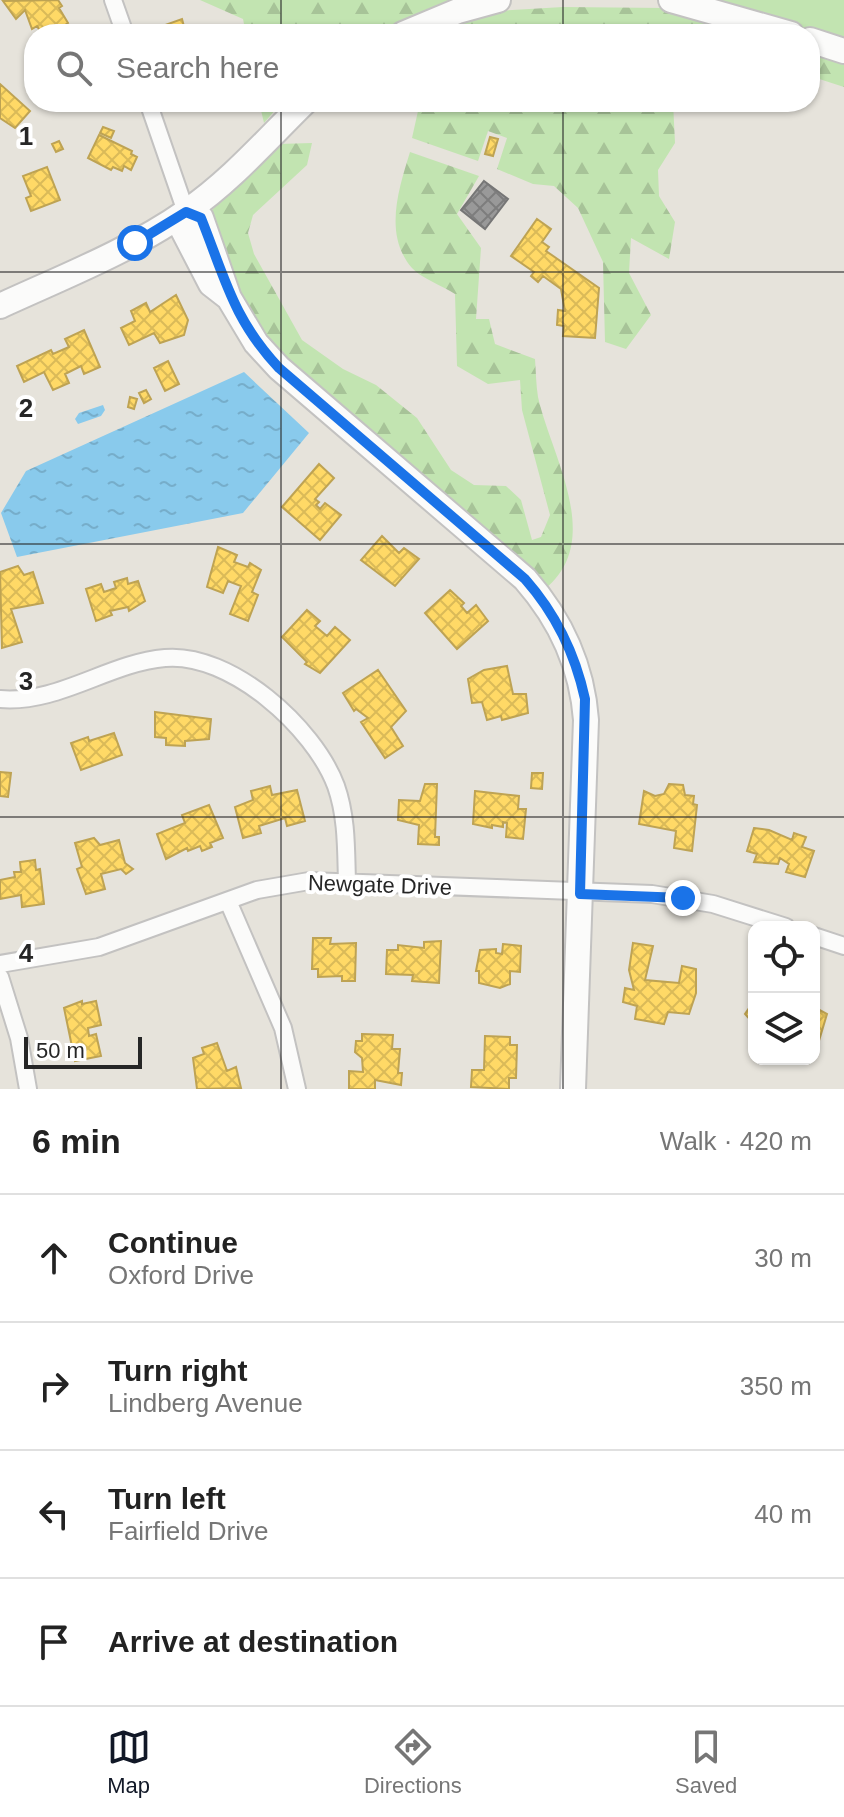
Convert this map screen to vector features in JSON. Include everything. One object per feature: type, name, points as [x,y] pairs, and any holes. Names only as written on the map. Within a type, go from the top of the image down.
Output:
[{"type":"street","points":[[113,0],[121,24]]},
{"type":"street","points":[[427,24],[498,0]]},
{"type":"street","points":[[671,0],[756,24]]},
{"type":"street","points":[[820,43],[844,51]]},
{"type":"street","points":[[151,112],[186,212],[183,230],[211,284],[229,298],[256,343],[279,368],[525,579],[544,600],[564,634],[579,671],[586,720],[573,1089]]},
{"type":"street","points":[[0,306],[135,243],[186,212],[242,164],[295,112]]},
{"type":"street","points":[[0,699],[43,696],[163,658],[186,658],[225,669],[294,723],[326,765],[342,808],[347,883]]},
{"type":"street","name":"Newgate Drive","points":[[0,964],[99,947],[279,885],[347,883],[683,898],[765,921]]},
{"type":"street","points":[[228,901],[283,1028],[297,1089]]},
{"type":"street","points":[[820,938],[844,946]]},
{"type":"street","points":[[0,977],[19,1038],[28,1089]]},
{"type":"green space","points":[[200,0],[449,0],[398,24],[244,24],[243,19]]},
{"type":"green space","points":[[707,0],[844,0],[844,39],[820,32],[820,24],[791,24]]},
{"type":"green space","points":[[563,7],[666,8],[718,24],[459,24],[497,11]]},
{"type":"green space","points":[[820,56],[844,64],[844,87],[820,79]]},
{"type":"green space","points":[[261,112],[273,112],[264,123]]},
{"type":"green space","points":[[418,112],[673,112],[675,143],[658,170],[659,196],[675,222],[669,259],[631,238],[629,273],[651,315],[626,349],[605,342],[603,262],[578,208],[554,186],[533,184],[497,169],[507,138],[488,131],[478,161],[412,138]]},
{"type":"green space","points":[[312,143],[307,165],[253,215],[248,233],[254,254],[302,340],[343,369],[376,385],[417,418],[451,470],[474,485],[506,486],[521,500],[532,540],[541,537],[550,515],[522,410],[520,380],[488,384],[457,366],[455,294],[412,268],[398,241],[398,196],[410,152],[479,176],[457,214],[481,248],[476,319],[489,319],[495,344],[535,359],[538,397],[562,471],[573,522],[571,547],[562,569],[545,589],[267,345],[230,270],[217,237],[212,210],[278,144]]},
{"type":"water","points":[[244,372],[309,433],[243,513],[17,557],[1,513],[26,471]]},
{"type":"water","points":[[103,405],[105,410],[101,416],[78,424],[75,419],[79,413]]},
{"type":"building: Homes","points":[[58,0],[68,23],[30,24],[25,10],[16,19],[3,1]]},
{"type":"building: Homes","points":[[0,84],[24,106],[24,112],[29,112],[15,128],[0,118]]},
{"type":"building: Homes","points":[[103,127],[114,131],[111,138],[100,133]]},
{"type":"building: Homes","points":[[99,135],[132,151],[131,154],[137,157],[131,170],[124,166],[122,171],[113,167],[111,170],[88,158]]},
{"type":"building: Homes","points":[[490,137],[498,139],[493,156],[485,154]]},
{"type":"building: Homes","points":[[59,141],[63,149],[56,152],[52,144]]},
{"type":"building: Homes","points":[[47,167],[60,200],[31,211],[26,198],[31,196],[23,176]]},
{"type":"building: Homes","points":[[537,219],[551,229],[542,242],[549,247],[546,251],[599,288],[595,338],[563,336],[564,326],[557,325],[558,310],[565,311],[561,289],[543,276],[538,282],[531,276],[534,272],[511,256]]},
{"type":"building: Homes","points":[[176,295],[188,320],[184,335],[160,343],[154,333],[129,345],[121,328],[135,321],[131,311],[146,303],[150,312]]},
{"type":"building: Homes","points":[[84,330],[100,367],[84,374],[81,366],[65,374],[69,383],[53,390],[44,372],[24,382],[17,366],[51,350],[53,354],[69,347],[65,339]]},
{"type":"building: Homes","points":[[168,361],[179,384],[165,391],[154,368]]},
{"type":"building: Homes","points":[[146,390],[151,399],[144,403],[139,393]]},
{"type":"building: Homes","points":[[130,397],[137,399],[134,409],[128,407]]},
{"type":"building: Homes","points":[[319,464],[334,478],[315,499],[319,502],[316,505],[320,509],[325,503],[341,515],[320,540],[282,507]]},
{"type":"building: Homes","points":[[382,536],[399,553],[404,548],[419,559],[395,586],[361,560]]},
{"type":"building: Homes","points":[[218,547],[237,555],[234,562],[248,567],[250,563],[261,570],[252,592],[258,595],[248,621],[230,614],[241,586],[228,581],[223,593],[207,587]]},
{"type":"building: Homes","points":[[18,566],[24,575],[33,572],[43,603],[11,609],[22,642],[2,648],[0,572]]},
{"type":"building: Homes","points":[[127,578],[128,584],[138,581],[145,601],[129,611],[128,607],[110,611],[112,615],[96,621],[86,589],[101,584],[104,592],[116,588],[114,582]]},
{"type":"building: Homes","points":[[450,590],[464,603],[461,606],[467,613],[476,605],[488,621],[457,649],[425,613]]},
{"type":"building: Homes","points":[[307,610],[320,621],[315,626],[327,636],[335,627],[350,640],[320,673],[305,664],[307,662],[282,637]]},
{"type":"building: Homes","points":[[507,666],[513,694],[526,694],[528,713],[502,720],[501,716],[487,720],[482,702],[472,703],[468,679],[484,670]]},
{"type":"building: Homes","points":[[378,670],[406,711],[391,727],[403,746],[385,758],[361,722],[368,718],[356,709],[354,711],[343,693]]},
{"type":"building: Homes","points":[[155,712],[211,719],[209,739],[185,741],[185,746],[166,745],[166,738],[155,737]]},
{"type":"building: Homes","points":[[114,733],[122,755],[81,770],[71,743]]},
{"type":"building: Homes","points":[[0,772],[11,773],[8,797],[0,796]]},
{"type":"building: Homes","points":[[532,773],[543,773],[542,789],[531,788]]},
{"type":"building: Homes","points":[[425,784],[437,784],[435,837],[439,837],[439,845],[418,844],[419,825],[398,820],[399,800],[420,801]]},
{"type":"building: Homes","points":[[669,784],[683,785],[685,795],[694,796],[693,804],[697,805],[692,851],[674,848],[676,831],[639,824],[644,791],[655,796],[664,794]]},
{"type":"building: Homes","points":[[270,786],[272,795],[297,790],[305,821],[287,826],[285,818],[259,826],[261,833],[243,838],[235,807],[253,800],[251,791]]},
{"type":"building: Homes","points":[[475,791],[519,796],[518,809],[526,809],[523,839],[506,837],[507,823],[503,822],[503,827],[492,825],[492,828],[473,824]]},
{"type":"building: Homes","points":[[209,805],[223,838],[210,843],[212,847],[202,851],[200,846],[188,851],[187,848],[166,859],[157,834],[185,823],[182,815]]},
{"type":"building: Homes","points":[[754,828],[769,830],[792,840],[794,833],[806,837],[802,847],[814,851],[805,877],[786,872],[789,864],[780,858],[778,864],[754,862],[757,854],[747,851]]},
{"type":"building: Homes","points":[[94,838],[100,845],[119,840],[125,863],[133,869],[126,874],[121,869],[101,874],[105,889],[86,894],[77,869],[82,867],[75,843]]},
{"type":"building: Homes","points":[[35,860],[36,870],[40,869],[44,904],[22,907],[21,895],[0,899],[0,880],[15,877],[14,872],[21,872],[20,862]]},
{"type":"building: Homes","points":[[313,938],[331,938],[330,944],[356,943],[355,981],[342,981],[342,976],[318,977],[318,969],[312,969]]},
{"type":"building: Homes","points":[[441,941],[439,983],[412,981],[413,975],[386,974],[387,950],[398,950],[398,945],[424,948],[424,942]]},
{"type":"building: Homes","points":[[633,943],[653,946],[645,980],[679,983],[682,966],[696,969],[696,993],[689,1014],[668,1012],[664,1024],[635,1019],[637,1006],[623,1002],[625,988],[634,990],[629,970]]},
{"type":"building: Homes","points":[[503,944],[521,946],[520,972],[510,971],[510,984],[500,988],[479,983],[479,971],[476,971],[480,950],[496,949],[496,953],[502,954]]},
{"type":"building: Homes","points":[[82,1001],[82,1004],[96,1001],[101,1025],[88,1028],[89,1036],[96,1034],[101,1056],[75,1061],[64,1008]]},
{"type":"building: Homes","points":[[820,1010],[827,1014],[820,1037]]},
{"type":"building: Homes","points":[[362,1034],[393,1035],[392,1049],[400,1049],[398,1073],[402,1073],[401,1085],[375,1080],[375,1089],[349,1089],[349,1071],[363,1072],[362,1058],[355,1052],[356,1041],[362,1041]]},
{"type":"building: Homes","points":[[485,1036],[510,1037],[510,1045],[517,1045],[516,1078],[509,1078],[509,1089],[471,1087],[472,1070],[484,1070]]},
{"type":"building: Homes","points":[[217,1043],[227,1071],[236,1067],[241,1088],[197,1089],[193,1058],[204,1054],[202,1048]]},
{"type":"building: Industry","points":[[484,181],[508,199],[485,229],[461,210]]},
{"type":"route","points":[[135,243],[186,212],[201,218],[229,298],[256,343],[279,368],[525,579],[544,600],[564,634],[579,671],[585,699],[580,894],[652,894],[683,898]]}]
